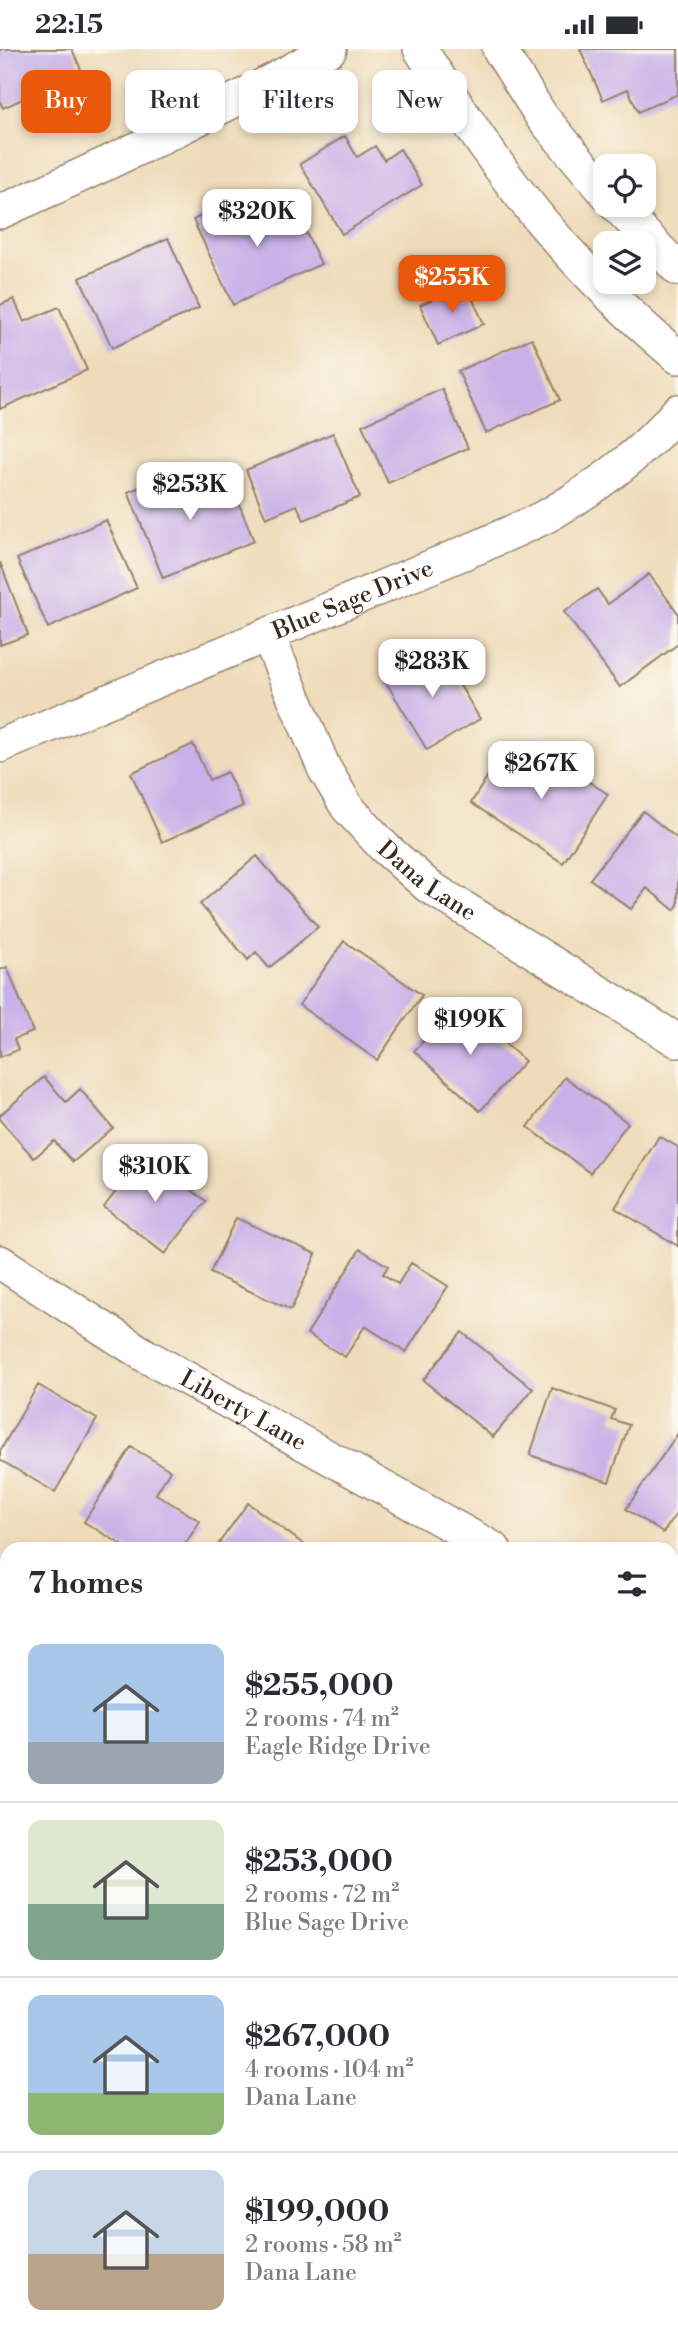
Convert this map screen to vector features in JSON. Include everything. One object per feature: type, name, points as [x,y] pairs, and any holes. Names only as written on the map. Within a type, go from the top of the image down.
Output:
[{"type":"street","points":[[0,212],[117,159],[264,86],[330,49]]},
{"type":"street","points":[[420,49],[499,166],[562,244],[643,328],[678,357]]},
{"type":"street","points":[[499,49],[542,117],[593,178]]},
{"type":"street","points":[[628,217],[678,269]]},
{"type":"street","name":"Blue Sage Drive","points":[[0,746],[268,636],[550,514],[597,484],[637,452],[678,411]]},
{"type":"street","name":"Dana Lane","points":[[268,636],[324,768],[347,807],[384,847],[428,886],[678,1041]]},
{"type":"street","name":"Liberty Lane","points":[[0,1262],[146,1356],[481,1542]]},
{"type":"building","points":[[0,49],[72,49],[81,70],[21,70],[21,100],[3,108],[0,102]]},
{"type":"building","points":[[580,49],[678,49],[678,94],[638,112],[628,89],[603,100]]},
{"type":"building","points":[[345,136],[357,157],[375,146],[384,160],[400,149],[422,185],[342,234],[300,164]]},
{"type":"building","points":[[290,199],[321,264],[233,305],[193,220],[227,203],[237,224]]},
{"type":"building","points":[[168,238],[199,308],[112,348],[80,278]]},
{"type":"building","points":[[466,284],[484,324],[438,345],[420,305]]},
{"type":"building","points":[[14,299],[24,322],[59,307],[87,370],[0,409],[0,305]]},
{"type":"building","points":[[532,338],[560,400],[486,433],[458,371]]},
{"type":"building","points":[[442,389],[468,448],[388,483],[362,425]]},
{"type":"building","points":[[333,433],[360,497],[304,520],[297,505],[266,518],[246,470]]},
{"type":"building","points":[[226,472],[254,541],[163,578],[128,492],[167,476],[174,493]]},
{"type":"building","points":[[106,520],[137,588],[48,628],[17,559]]},
{"type":"building","points":[[0,562],[28,635],[0,645]]},
{"type":"building","points":[[649,574],[678,613],[678,644],[620,687],[564,612],[597,589],[608,604]]},
{"type":"building","points":[[437,647],[480,719],[427,750],[384,679]]},
{"type":"building","points":[[526,742],[608,794],[563,863],[471,803],[497,761],[509,769]]},
{"type":"building","points":[[193,744],[209,780],[227,772],[243,806],[162,842],[131,773]]},
{"type":"building","points":[[643,811],[678,839],[678,905],[674,910],[647,888],[631,909],[590,879]]},
{"type":"building","points":[[257,856],[318,927],[269,968],[256,952],[248,960],[200,904]]},
{"type":"building","points":[[344,941],[422,995],[377,1060],[299,1005]]},
{"type":"building","points":[[7,967],[33,1032],[14,1039],[18,1050],[0,1057],[0,970]]},
{"type":"building","points":[[459,1003],[525,1061],[480,1111],[414,1051]]},
{"type":"building","points":[[44,1077],[66,1102],[80,1089],[113,1128],[73,1162],[54,1141],[34,1158],[0,1120],[0,1115]]},
{"type":"building","points":[[565,1077],[628,1123],[590,1173],[528,1127]]},
{"type":"building","points":[[659,1136],[678,1147],[678,1246],[615,1208]]},
{"type":"building","points":[[144,1155],[206,1201],[165,1254],[104,1207]]},
{"type":"building","points":[[236,1218],[316,1254],[291,1310],[210,1273]]},
{"type":"building","points":[[360,1249],[388,1266],[383,1274],[398,1284],[411,1263],[448,1286],[406,1352],[365,1326],[345,1357],[307,1334]]},
{"type":"building","points":[[462,1332],[533,1389],[493,1437],[423,1380]]},
{"type":"building","points":[[38,1385],[97,1419],[55,1492],[0,1460],[0,1451]]},
{"type":"building","points":[[552,1388],[615,1410],[611,1419],[629,1425],[609,1482],[530,1455]]},
{"type":"building","points":[[678,1433],[678,1511],[663,1533],[626,1509]]},
{"type":"building","points":[[131,1447],[170,1470],[156,1494],[200,1521],[186,1542],[117,1542],[84,1522]]},
{"type":"building","points":[[248,1503],[301,1542],[220,1542]]}]
